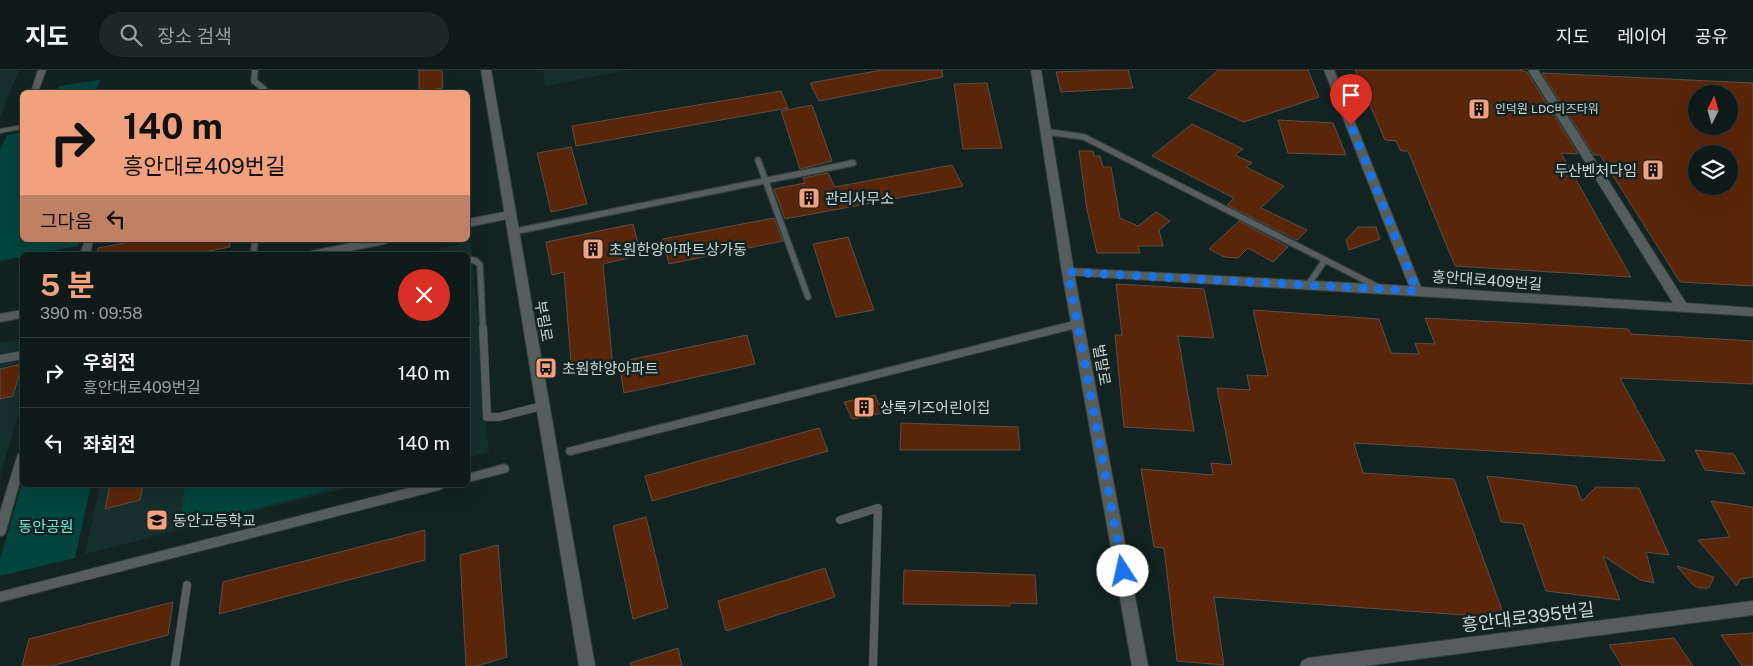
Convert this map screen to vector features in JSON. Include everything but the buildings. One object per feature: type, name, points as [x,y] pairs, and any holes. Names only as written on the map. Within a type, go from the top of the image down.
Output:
[{"type":"street","points":[[35,90],[42,70]]},
{"type":"street","name":"부림로","points":[[486,70],[586,666]]},
{"type":"street","name":"벌말로","points":[[1036,70],[1048,132],[1068,272],[1140,666]]},
{"type":"street","points":[[1329,70],[1417,291]]},
{"type":"street","points":[[1533,70],[1683,309]]},
{"type":"street","points":[[0,131],[20,127]]},
{"type":"street","points":[[470,223],[509,214]]},
{"type":"street","points":[[326,252],[375,242]]},
{"type":"street","name":"흥안대로409번길","points":[[1068,272],[1753,312]]},
{"type":"street","points":[[0,318],[20,314]]},
{"type":"street","points":[[571,451],[1078,324]]},
{"type":"street","points":[[0,531],[20,464]]},
{"type":"street","points":[[470,478],[504,469]]},
{"type":"street","points":[[0,597],[431,487]]},
{"type":"street","name":"흥안대로395번길","points":[[1308,666],[1753,608]]},
{"type":"lane","points":[[255,70],[254,80],[264,90]]},
{"type":"lane","points":[[1048,132],[1084,136],[1381,289]]},
{"type":"lane","points":[[758,160],[808,297]]},
{"type":"lane","points":[[512,232],[853,163]]},
{"type":"lane","points":[[254,250],[255,242]]},
{"type":"lane","points":[[470,260],[476,261],[480,266],[487,417],[499,417],[542,406]]},
{"type":"lane","points":[[1308,285],[1325,260]]},
{"type":"lane","points":[[0,359],[20,355]]},
{"type":"lane","points":[[840,520],[878,508],[873,666]]},
{"type":"lane","points":[[175,666],[187,585]]},
{"type":"shaded area","points":[[0,70],[19,70],[0,118]]},
{"type":"shaded area","points":[[543,70],[628,70],[545,86]]},
{"type":"shaded area","points":[[471,242],[489,452],[470,457],[470,252],[424,252]]},
{"type":"shaded area","points":[[20,339],[20,410],[0,476],[0,343]]},
{"type":"shaded area","name":"동안고등학교","points":[[100,487],[351,487],[85,554]]},
{"type":"green space","points":[[100,80],[96,90],[58,90],[59,86]]},
{"type":"green space","points":[[20,132],[20,242],[79,242],[78,246],[47,252],[20,252],[20,257],[0,261],[0,150],[7,135]]},
{"type":"green space","name":"동안공원","points":[[21,487],[91,487],[75,558],[0,576],[0,560]]},
{"type":"green space","points":[[185,487],[337,487],[180,529]]},
{"type":"place","name":"인덕원 LDC비즈타워","points":[[1479,109]]},
{"type":"place","name":"두산벤처다임","points":[[1653,170]]},
{"type":"place","name":"관리사무소","points":[[809,198]]},
{"type":"place","name":"초원한양아파트상가동","points":[[593,249]]},
{"type":"place","name":"초원한양아파트","points":[[546,368]]},
{"type":"place","name":"상록키즈어린이집","points":[[864,407]]},
{"type":"place","name":"동안고등학교","points":[[157,520]]},
{"type":"route","points":[[1123,571],[1068,272],[1417,291],[1351,125]]}]
